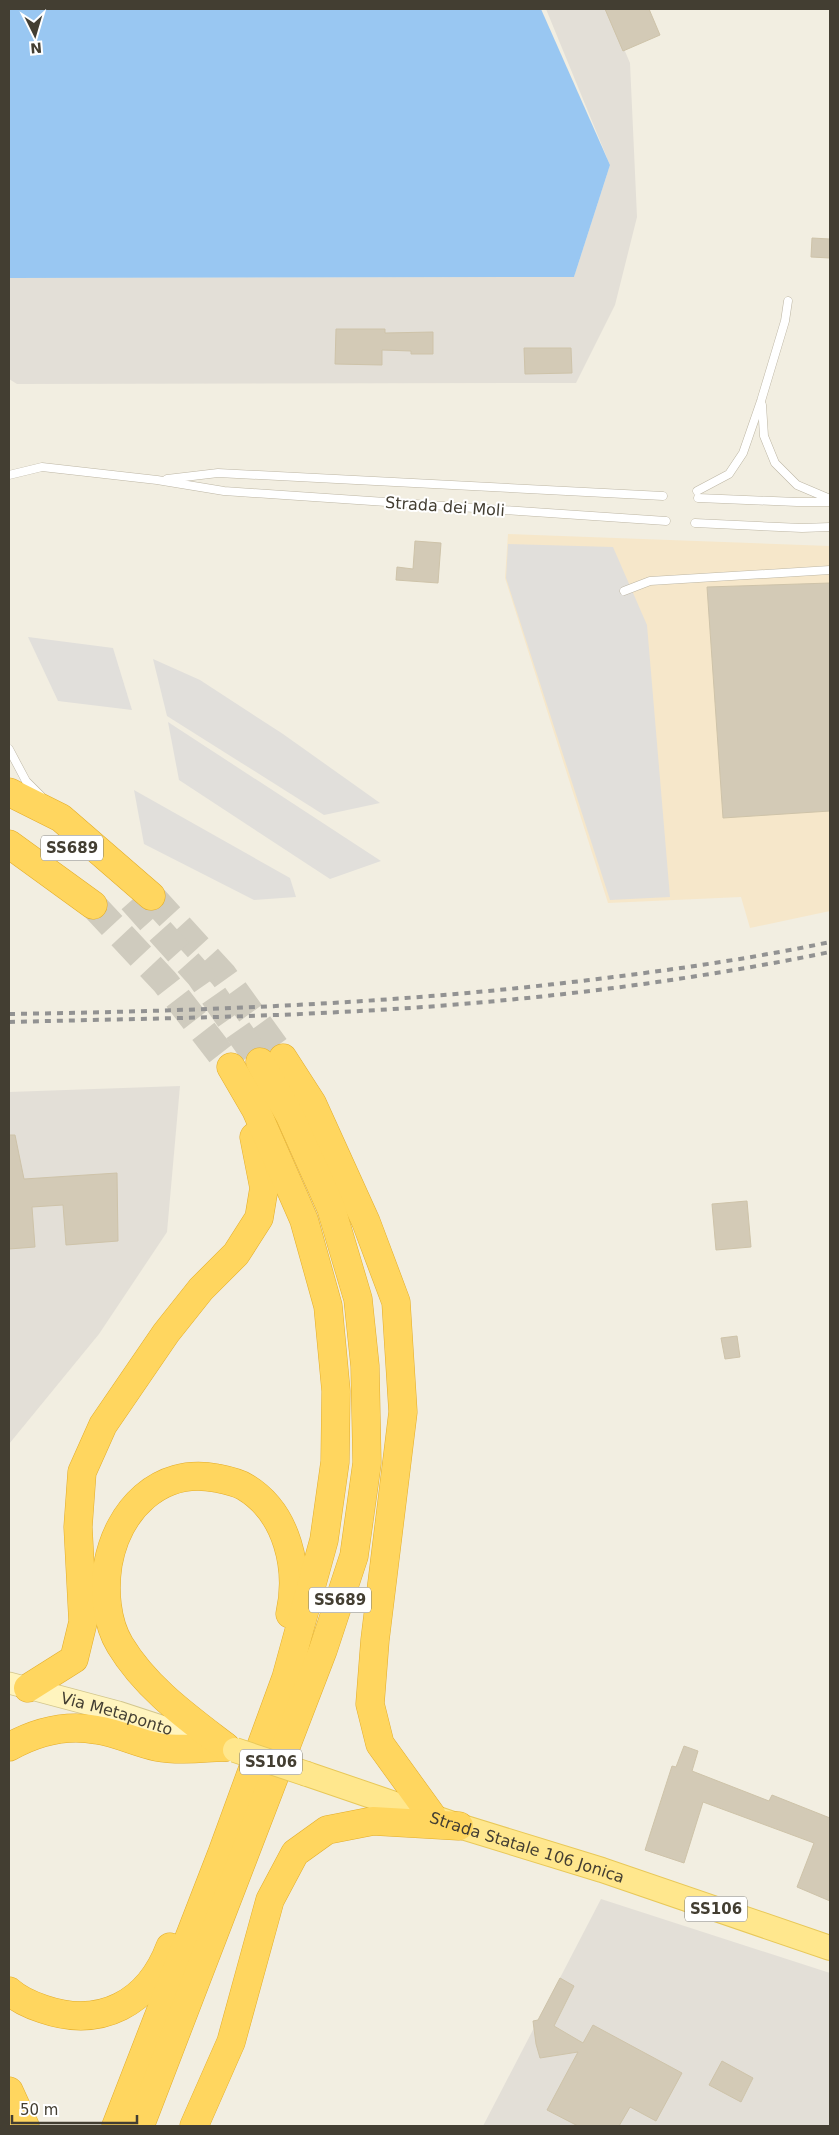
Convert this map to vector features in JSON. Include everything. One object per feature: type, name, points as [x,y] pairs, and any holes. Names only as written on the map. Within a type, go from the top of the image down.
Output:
[{"type":"highway","points":[[9,792],[61,818]]},
{"type":"highway","name":"SS689","points":[[9,800],[142,898],[61,818]]},
{"type":"highway","name":"SS689","points":[[9,844],[93,905]]},
{"type":"highway","name":"SS689","points":[[140,2126],[323,1650],[354,1556],[367,1463],[365,1366],[358,1299],[331,1208],[290,1116],[272,1060],[312,1103],[366,1222],[396,1302],[403,1412],[370,1704],[380,1744],[432,1816]]},
{"type":"highway","name":"SS689","points":[[19,1685],[74,1660],[83,1622],[78,1527],[82,1472],[103,1425],[166,1333],[201,1289],[236,1254],[259,1218],[264,1188],[258,1147],[230,1067],[256,1110],[304,1220],[328,1306],[336,1391],[335,1462],[324,1540],[286,1678],[222,1853],[116,2126]]},
{"type":"highway","points":[[230,1748],[166,1700],[129,1658],[113,1630],[106,1587],[110,1552],[117,1531],[127,1515],[153,1488],[170,1481],[192,1476],[227,1480],[245,1487],[274,1514],[284,1532],[290,1552],[293,1575],[294,1598],[286,1638],[286,1678]]},
{"type":"highway","points":[[9,1747],[44,1732],[78,1727],[98,1730],[165,1748],[230,1748]]},
{"type":"highway","points":[[194,2126],[230,2042],[270,1900],[295,1853],[327,1830],[373,1821],[459,1826]]},
{"type":"highway","points":[[9,1992],[27,2003],[65,2015],[99,2015],[128,2002],[141,1993],[159,1970],[196,1882],[204,1870],[222,1853]]},
{"type":"highway","points":[[9,2091],[25,2126]]},
{"type":"main road","name":"Via Metaponto","points":[[19,1685],[118,1712],[230,1748]]},
{"type":"main road","name":"Strada Statale 106 Jonica","points":[[230,1748],[459,1826],[602,1870],[830,1948]]},
{"type":"lane","points":[[788,301],[785,321],[762,401],[743,453],[729,474],[698,495],[797,502],[830,500]]},
{"type":"lane","points":[[762,401],[764,436],[775,463],[797,485],[830,500]]},
{"type":"lane","points":[[9,475],[42,467],[157,480],[218,473],[663,496]]},
{"type":"lane","name":"Strada dei Moli","points":[[157,480],[224,491],[666,521]]},
{"type":"lane","points":[[695,523],[802,528],[830,527]]},
{"type":"lane","points":[[624,591],[650,581],[830,570]]},
{"type":"lane","points":[[9,749],[26,780],[61,818]]},
{"type":"shaded area","points":[[546,9],[607,9],[630,63],[637,217],[615,305],[576,383],[17,384],[9,379],[9,278],[574,277],[610,165]]},
{"type":"shaded area","points":[[508,534],[830,546],[830,911],[750,928],[741,897],[608,903],[505,578]]},
{"type":"shaded area","points":[[508,544],[613,547],[647,625],[670,897],[610,900],[506,578]]},
{"type":"shaded area","points":[[28,637],[113,648],[132,710],[58,701]]},
{"type":"shaded area","points":[[153,659],[200,680],[283,734],[380,803],[324,815],[167,716]]},
{"type":"shaded area","points":[[168,722],[381,861],[330,879],[179,780]]},
{"type":"shaded area","points":[[134,790],[290,878],[296,897],[254,900],[144,844]]},
{"type":"shaded area","points":[[180,1086],[167,1232],[99,1334],[9,1444],[9,1092]]},
{"type":"shaded area","points":[[601,1899],[830,1973],[830,2126],[483,2126]]},
{"type":"water","points":[[9,9],[541,9],[610,165],[574,277],[9,278]]},
{"type":"building","points":[[605,9],[649,9],[660,35],[623,51]]},
{"type":"building","points":[[812,238],[830,239],[830,258],[811,257]]},
{"type":"building","points":[[336,329],[385,329],[385,333],[433,332],[433,354],[411,354],[411,351],[382,350],[382,365],[335,364]]},
{"type":"building","points":[[524,348],[571,348],[572,373],[525,374]]},
{"type":"building","points":[[415,541],[441,543],[438,583],[396,580],[397,567],[413,569]]},
{"type":"building","points":[[830,583],[830,811],[723,818],[707,587]]},
{"type":"building","points":[[9,1135],[15,1135],[24,1179],[117,1173],[118,1241],[66,1245],[63,1205],[32,1207],[35,1247],[9,1249]]},
{"type":"building","points":[[747,1201],[751,1247],[716,1250],[712,1204]]},
{"type":"building","points":[[737,1336],[740,1357],[725,1359],[721,1338]]},
{"type":"building","points":[[684,1746],[698,1751],[692,1771],[769,1801],[772,1795],[830,1818],[830,1901],[797,1887],[814,1843],[703,1802],[684,1863],[645,1850],[672,1766],[676,1767]]},
{"type":"building","points":[[560,1978],[574,1986],[554,2026],[583,2043],[593,2025],[682,2073],[656,2121],[630,2107],[619,2126],[578,2126],[547,2110],[578,2052],[540,2058],[536,2044],[533,2021],[538,2020]]},
{"type":"building","points":[[722,2061],[753,2078],[741,2102],[709,2085]]},
{"type":"tunnel","points":[[151,896],[223,975],[283,1058]]},
{"type":"tunnel","points":[[132,900],[200,976],[260,1062]]},
{"type":"tunnel","points":[[93,905],[165,982],[231,1067]]},
{"type":"railway","points":[[9,1014],[236,1008],[463,993],[668,970],[830,942]]},
{"type":"railway","points":[[9,1022],[299,1014],[464,1004],[648,983],[769,964],[830,952]]}]
